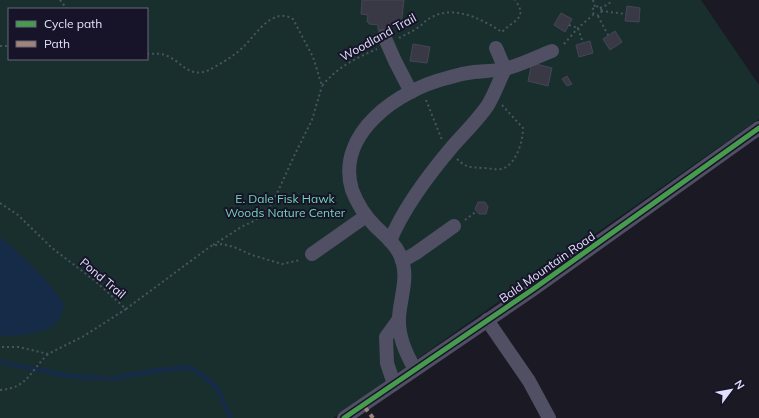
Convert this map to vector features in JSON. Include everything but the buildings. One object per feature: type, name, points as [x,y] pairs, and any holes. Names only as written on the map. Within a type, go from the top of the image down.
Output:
[{"type":"street","points":[[386,40],[412,92]]},
{"type":"street","points":[[390,241],[395,228],[420,189],[445,156],[487,106],[496,90],[505,69],[496,48]]},
{"type":"street","points":[[415,369],[407,356],[402,341],[399,319],[404,289],[404,265],[390,241],[366,216],[355,197],[350,180],[349,163],[355,145],[372,119],[384,108],[412,92],[446,78],[473,72],[505,69],[552,51]]},
{"type":"street","name":"Bald Mountain Road","points":[[344,418],[487,320],[759,128]]},
{"type":"street","points":[[312,254],[366,216]]},
{"type":"street","points":[[402,260],[416,253],[454,226]]},
{"type":"street","points":[[394,384],[387,363],[386,337],[399,319]]},
{"type":"street","points":[[487,320],[529,381],[549,418]]},
{"type":"path","points":[[60,0],[66,8]]},
{"type":"path","points":[[593,15],[592,9],[595,7],[594,0]]},
{"type":"path","points":[[598,16],[601,10],[609,4],[611,0]]},
{"type":"path","points":[[595,7],[601,10],[626,14]]},
{"type":"path","points":[[593,15],[598,16]]},
{"type":"path","points":[[552,51],[568,41],[578,28],[593,15]]},
{"type":"path","points":[[598,16],[608,35]]},
{"type":"path","points":[[126,309],[211,246],[266,212],[273,202],[312,120],[322,86],[313,56],[293,20],[288,17],[275,17],[265,23],[244,47],[235,54],[209,70],[202,72],[195,73],[186,69],[164,54],[148,54]]},
{"type":"path","points":[[568,25],[578,28]]},
{"type":"path","points":[[578,28],[583,43]]},
{"type":"path","points":[[211,246],[222,244],[234,247],[252,255],[282,264],[300,260],[312,254]]},
{"type":"path","points":[[0,347],[19,348],[48,354]]},
{"type":"green space","name":"E. Dale Fisk Hawk Woods Nature Center","points":[[0,0],[701,0],[759,85],[759,119],[333,418],[0,418]]},
{"type":"water","points":[[0,237],[45,279],[63,304],[62,314],[58,320],[54,325],[45,330],[26,334],[0,336]]},
{"type":"water","points":[[0,360],[67,373],[110,377],[155,368],[191,365],[210,378],[220,389],[233,418],[228,418],[216,391],[207,382],[190,370],[156,373],[111,381],[66,378],[0,364]]},
{"type":"marked path","points":[[363,405],[373,418]]},
{"type":"cycle path","points":[[344,418],[532,290],[759,128]]}]
